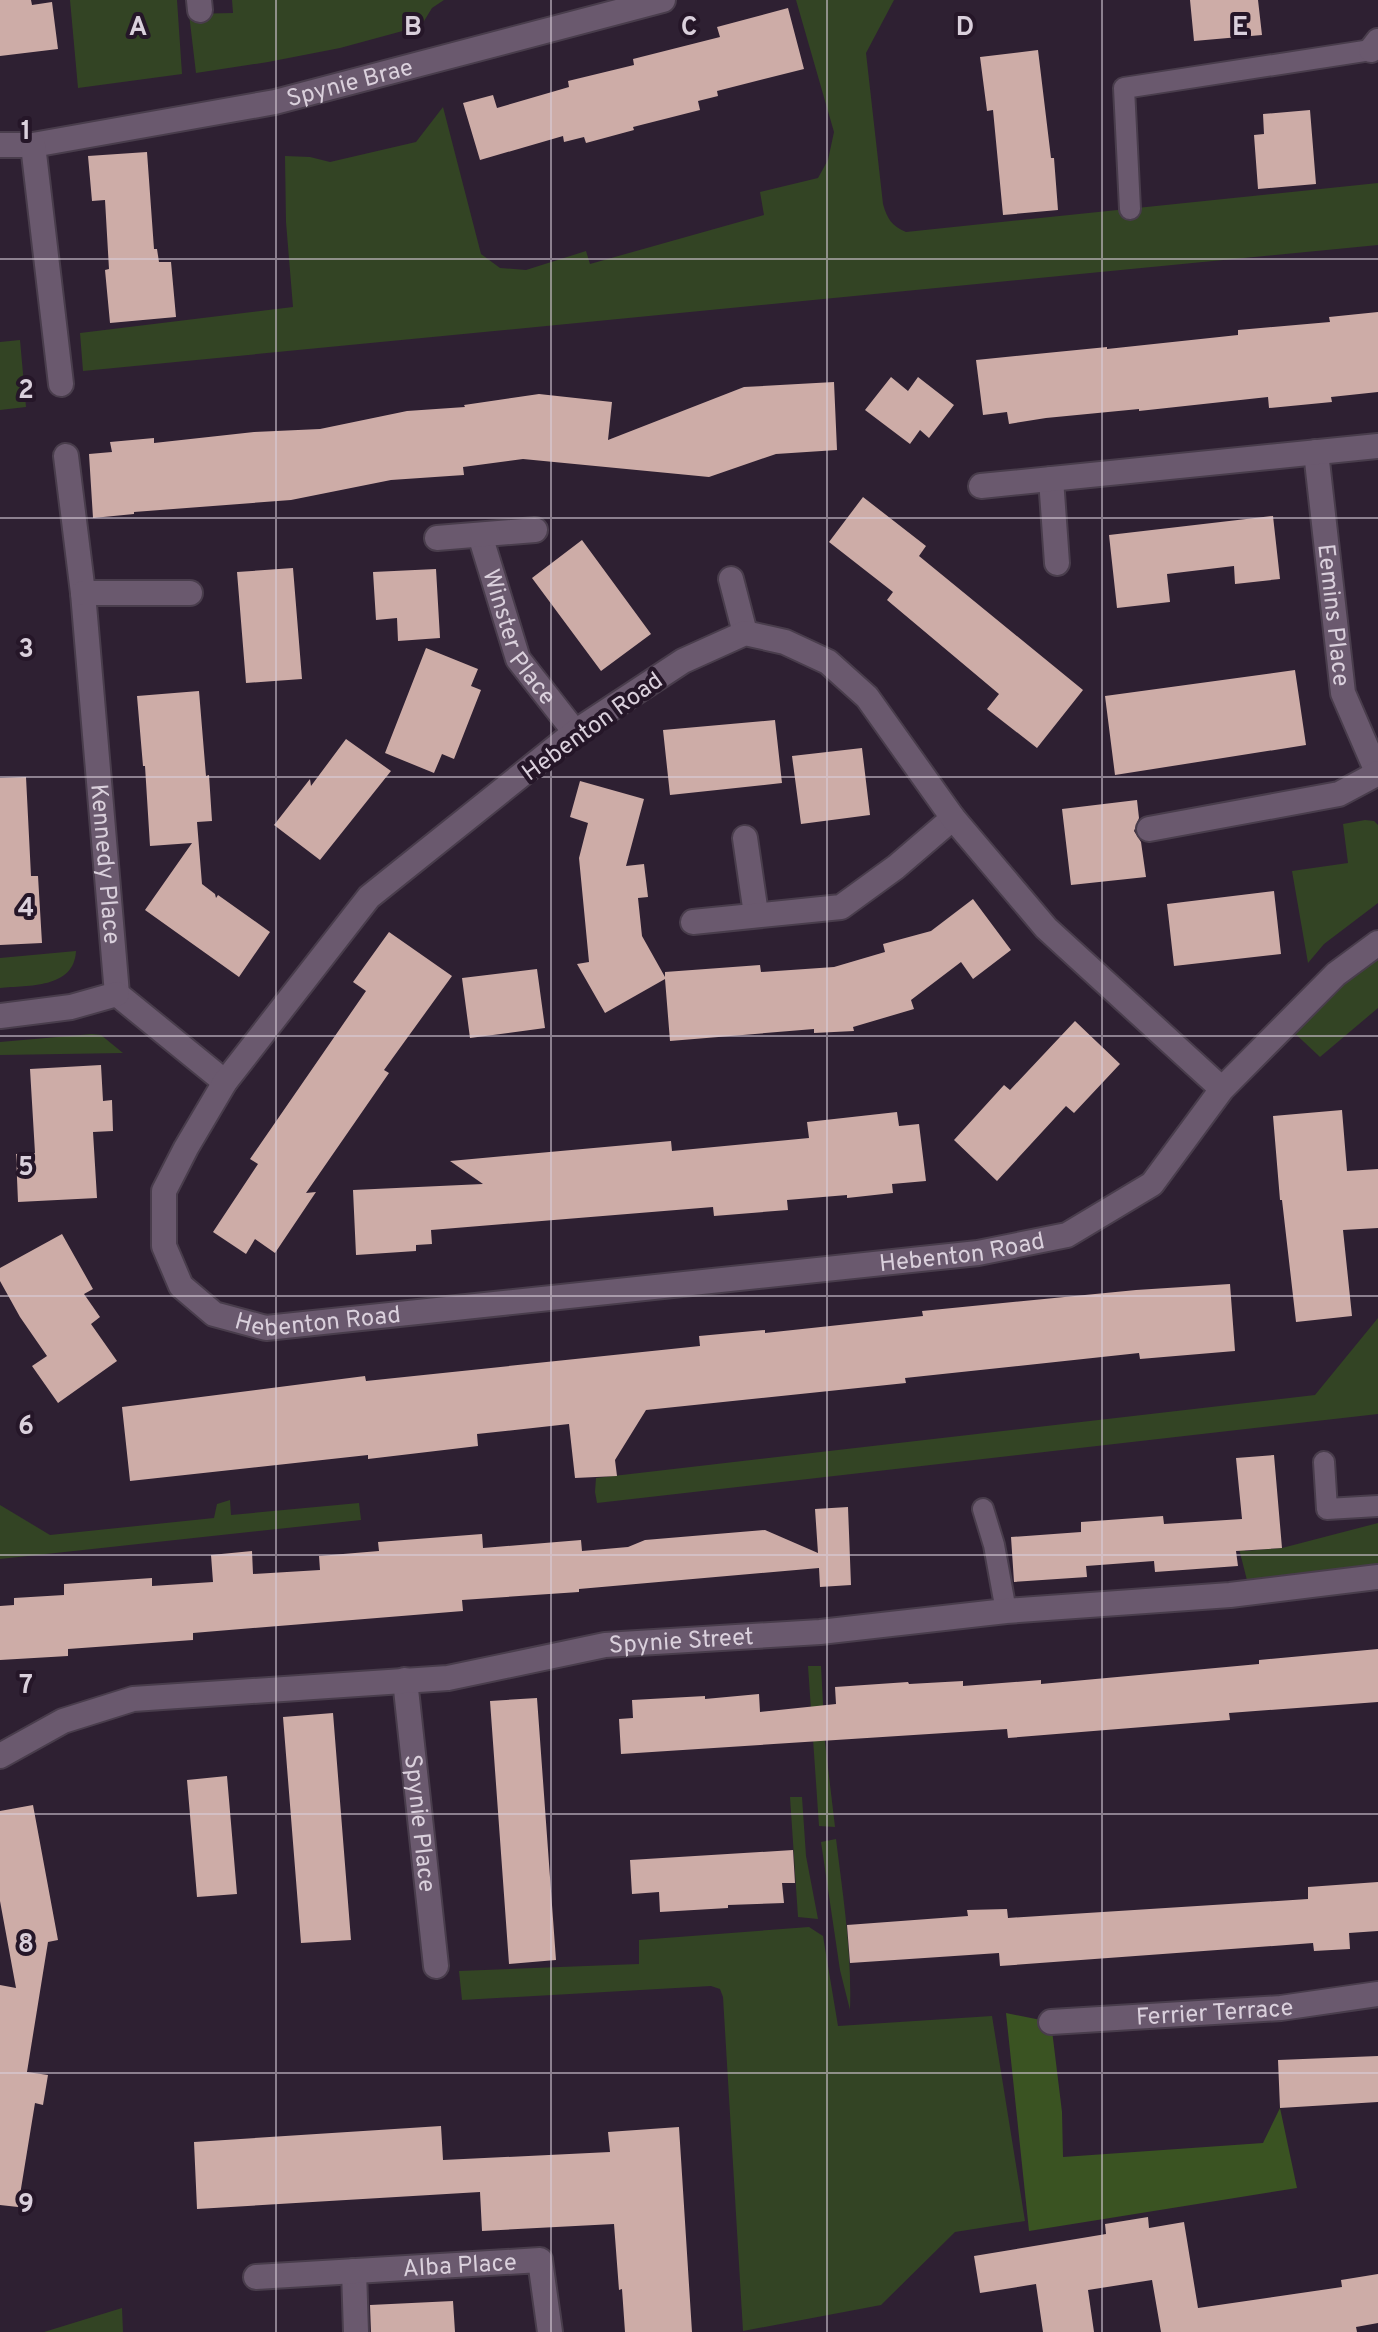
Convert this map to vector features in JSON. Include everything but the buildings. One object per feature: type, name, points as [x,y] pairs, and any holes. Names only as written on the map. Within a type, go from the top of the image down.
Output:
[{"type":"street","name":"Spynie Brae","points":[[0,145],[33,145],[275,102],[663,0]]},
{"type":"street","points":[[33,145],[61,384]]},
{"type":"street","points":[[981,486],[1378,446]]},
{"type":"street","name":"Eemins Place","points":[[1149,829],[1339,794],[1378,773],[1343,693],[1316,452]]},
{"type":"street","name":"Kennedy Place","points":[[66,456],[83,593],[117,994]]},
{"type":"street","points":[[1051,479],[1057,563]]},
{"type":"street","name":"Winster Place","points":[[437,538],[535,530]]},
{"type":"street","name":"Winster Place","points":[[480,535],[518,659],[575,732]]},
{"type":"street","points":[[731,579],[745,633],[785,642],[828,662],[867,697],[953,818],[1046,928],[1222,1089]]},
{"type":"street","points":[[83,593],[190,593]]},
{"type":"street","name":"Hebenton Road","points":[[745,633],[683,661],[575,732],[369,897],[225,1082],[164,1191],[164,1246],[181,1286],[214,1314],[266,1328],[328,1323],[978,1253],[1067,1235],[1152,1184],[1222,1089],[1336,974],[1378,943]]},
{"type":"street","points":[[693,922],[841,907],[896,867],[953,818]]},
{"type":"street","points":[[745,838],[756,914]]},
{"type":"street","points":[[0,1016],[71,1007],[117,994],[225,1082]]},
{"type":"street","name":"Spynie Street","points":[[0,1756],[63,1721],[133,1699],[448,1678],[605,1645],[820,1632],[1006,1611],[1230,1595],[1378,1577]]},
{"type":"street","name":"Spynie Place","points":[[405,1680],[436,1966]]},
{"type":"street","name":"Ferrier Terrace","points":[[1051,2022],[1281,2008],[1378,1994]]},
{"type":"street","name":"Alba Place","points":[[256,2277],[540,2260],[550,2332]]},
{"type":"street","points":[[354,2271],[356,2332]]},
{"type":"lane","points":[[1130,209],[1124,88],[1374,46]]},
{"type":"lane","points":[[1324,1462],[1327,1509],[1378,1506]]},
{"type":"lane","points":[[983,1509],[994,1545],[1006,1611]]},
{"type":"green space","points":[[70,0],[177,0],[182,74],[78,88]]},
{"type":"green space","points":[[232,0],[444,0],[432,8],[421,26],[340,48],[196,73],[189,14],[233,13]]},
{"type":"green space","points":[[796,0],[894,0],[866,53],[883,204],[891,221],[906,232],[1378,183],[1378,245],[83,371],[80,333],[293,307],[286,222],[285,156],[330,162],[416,142],[443,107],[481,254],[500,268],[526,270],[586,251],[590,264],[764,215],[760,192],[818,178],[828,160],[834,132]]},
{"type":"green space","points":[[20,340],[26,407],[0,410],[0,342]]},
{"type":"green space","points":[[1365,820],[1378,825],[1378,903],[1324,944],[1308,963],[1292,871],[1348,863],[1343,824]]},
{"type":"green space","points":[[1378,943],[1378,1008],[1320,1057],[1286,1025]]},
{"type":"green space","points":[[76,951],[73,963],[58,979],[36,985],[0,988],[0,958]]},
{"type":"green space","points":[[101,1035],[123,1053],[0,1055],[0,1042]]},
{"type":"green space","points":[[1378,1318],[1378,1414],[597,1503],[596,1478],[1315,1395]]},
{"type":"green space","points":[[230,1500],[231,1515],[359,1503],[361,1520],[0,1559],[0,1505],[50,1535],[214,1518],[217,1504]]},
{"type":"green space","points":[[1378,1523],[1378,1577],[1250,1592],[1236,1537],[1245,1551],[1282,1548]]},
{"type":"green space","points":[[808,1666],[821,1666],[825,1742],[835,1827],[819,1826]]},
{"type":"green space","points":[[790,1797],[802,1797],[806,1856],[818,1919],[798,1917]]},
{"type":"green space","points":[[836,1839],[848,1946],[850,2010],[840,1970],[821,1842]]},
{"type":"green space","points":[[809,1927],[823,1936],[838,2026],[992,2016],[1025,2221],[955,2232],[881,2305],[743,2331],[723,1997],[720,1989],[711,1986],[462,2000],[459,1971],[639,1964],[639,1940]]},
{"type":"green space","points":[[1006,2013],[1051,2022],[1062,2112],[1063,2157],[1263,2143],[1280,2108],[1297,2188],[1029,2231]]},
{"type":"green space","points":[[122,2308],[123,2332],[44,2332]]}]
